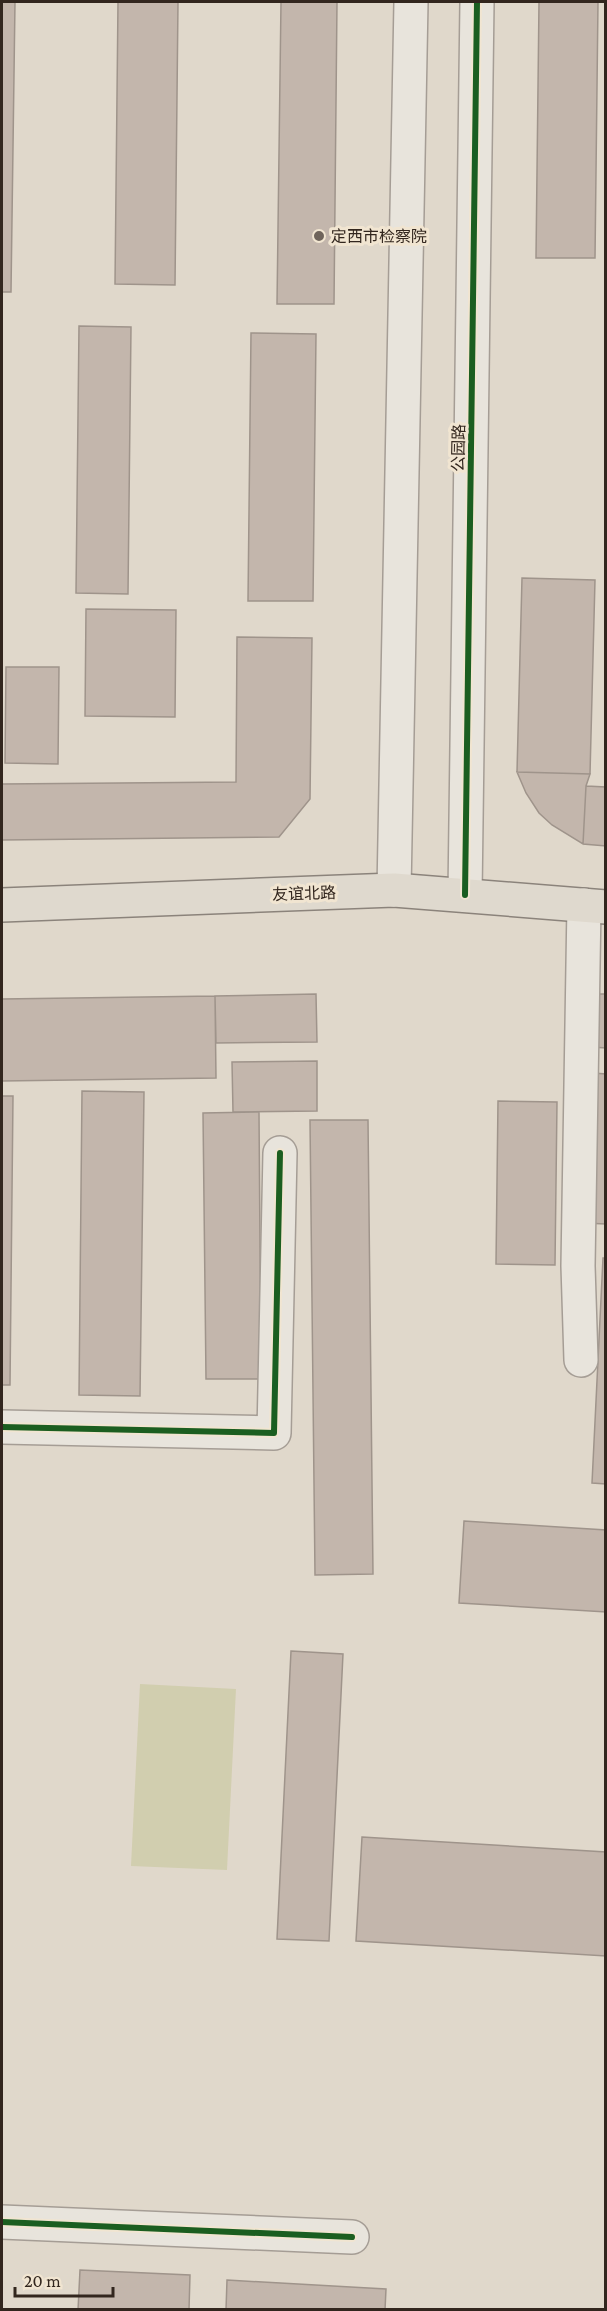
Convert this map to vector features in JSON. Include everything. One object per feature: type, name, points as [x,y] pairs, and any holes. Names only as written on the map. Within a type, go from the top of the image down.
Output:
[{"type":"main road","name":"友谊北路","points":[[2,905],[394,890],[595,906]]},
{"type":"street","points":[[394,890],[411,2]]},
{"type":"street","name":"公园路","points":[[465,895],[477,2]]},
{"type":"street","points":[[581,1360],[578,1266],[595,906]]},
{"type":"street","points":[[2,1427],[274,1433],[280,1153]]},
{"type":"street","points":[[2,2222],[352,2237]]},
{"type":"shaded area","points":[[140,1684],[236,1689],[227,1870],[131,1866]]},
{"type":"building","points":[[2,2],[15,2],[11,292],[2,292]]},
{"type":"building","points":[[118,2],[178,2],[175,285],[115,284]]},
{"type":"building","points":[[281,2],[337,2],[334,304],[277,304]]},
{"type":"building","points":[[539,2],[598,2],[595,258],[536,258]]},
{"type":"building","points":[[79,326],[131,327],[128,594],[76,593]]},
{"type":"building","points":[[251,333],[316,334],[313,601],[248,601]]},
{"type":"building","points":[[522,578],[595,580],[590,774],[517,772]]},
{"type":"building","points":[[86,609],[176,610],[175,717],[85,716]]},
{"type":"building","points":[[237,637],[312,638],[310,799],[279,837],[2,840],[2,784],[236,782]]},
{"type":"building","points":[[6,667],[59,667],[58,764],[5,763]]},
{"type":"building","points":[[517,772],[590,774],[586,786],[583,844],[552,825],[539,813],[526,793]]},
{"type":"building","points":[[586,786],[606,787],[606,846],[583,844]]},
{"type":"building","points":[[316,994],[317,1042],[216,1043],[215,996]]},
{"type":"building","points":[[595,994],[606,994],[606,1048],[591,1047]]},
{"type":"building","points":[[215,996],[216,1078],[2,1081],[2,999]]},
{"type":"building","points":[[317,1061],[317,1111],[233,1112],[232,1062]]},
{"type":"building","points":[[593,1073],[606,1074],[606,1224],[583,1223]]},
{"type":"building","points":[[82,1091],[144,1092],[140,1396],[79,1395]]},
{"type":"building","points":[[2,1096],[13,1096],[10,1385],[2,1385]]},
{"type":"building","points":[[498,1101],[557,1102],[555,1265],[496,1264]]},
{"type":"building","points":[[259,1112],[261,1379],[206,1379],[203,1113]]},
{"type":"building","points":[[310,1120],[368,1120],[373,1574],[315,1575]]},
{"type":"building","points":[[603,1258],[606,1258],[606,1484],[592,1483]]},
{"type":"building","points":[[464,1521],[606,1530],[606,1612],[459,1603]]},
{"type":"building","points":[[291,1651],[343,1654],[329,1941],[277,1939]]},
{"type":"building","points":[[362,1837],[606,1852],[606,1956],[356,1941]]},
{"type":"building","points":[[80,2270],[190,2275],[189,2310],[78,2310]]},
{"type":"building","points":[[227,2280],[386,2289],[385,2310],[226,2310]]},
{"type":"cycle path","points":[[465,895],[477,2]]},
{"type":"cycle path","points":[[2,1427],[274,1433],[280,1153]]},
{"type":"cycle path","points":[[2,2222],[352,2237]]},
{"type":"place","name":"定西市检察院","points":[[319,236]]}]
